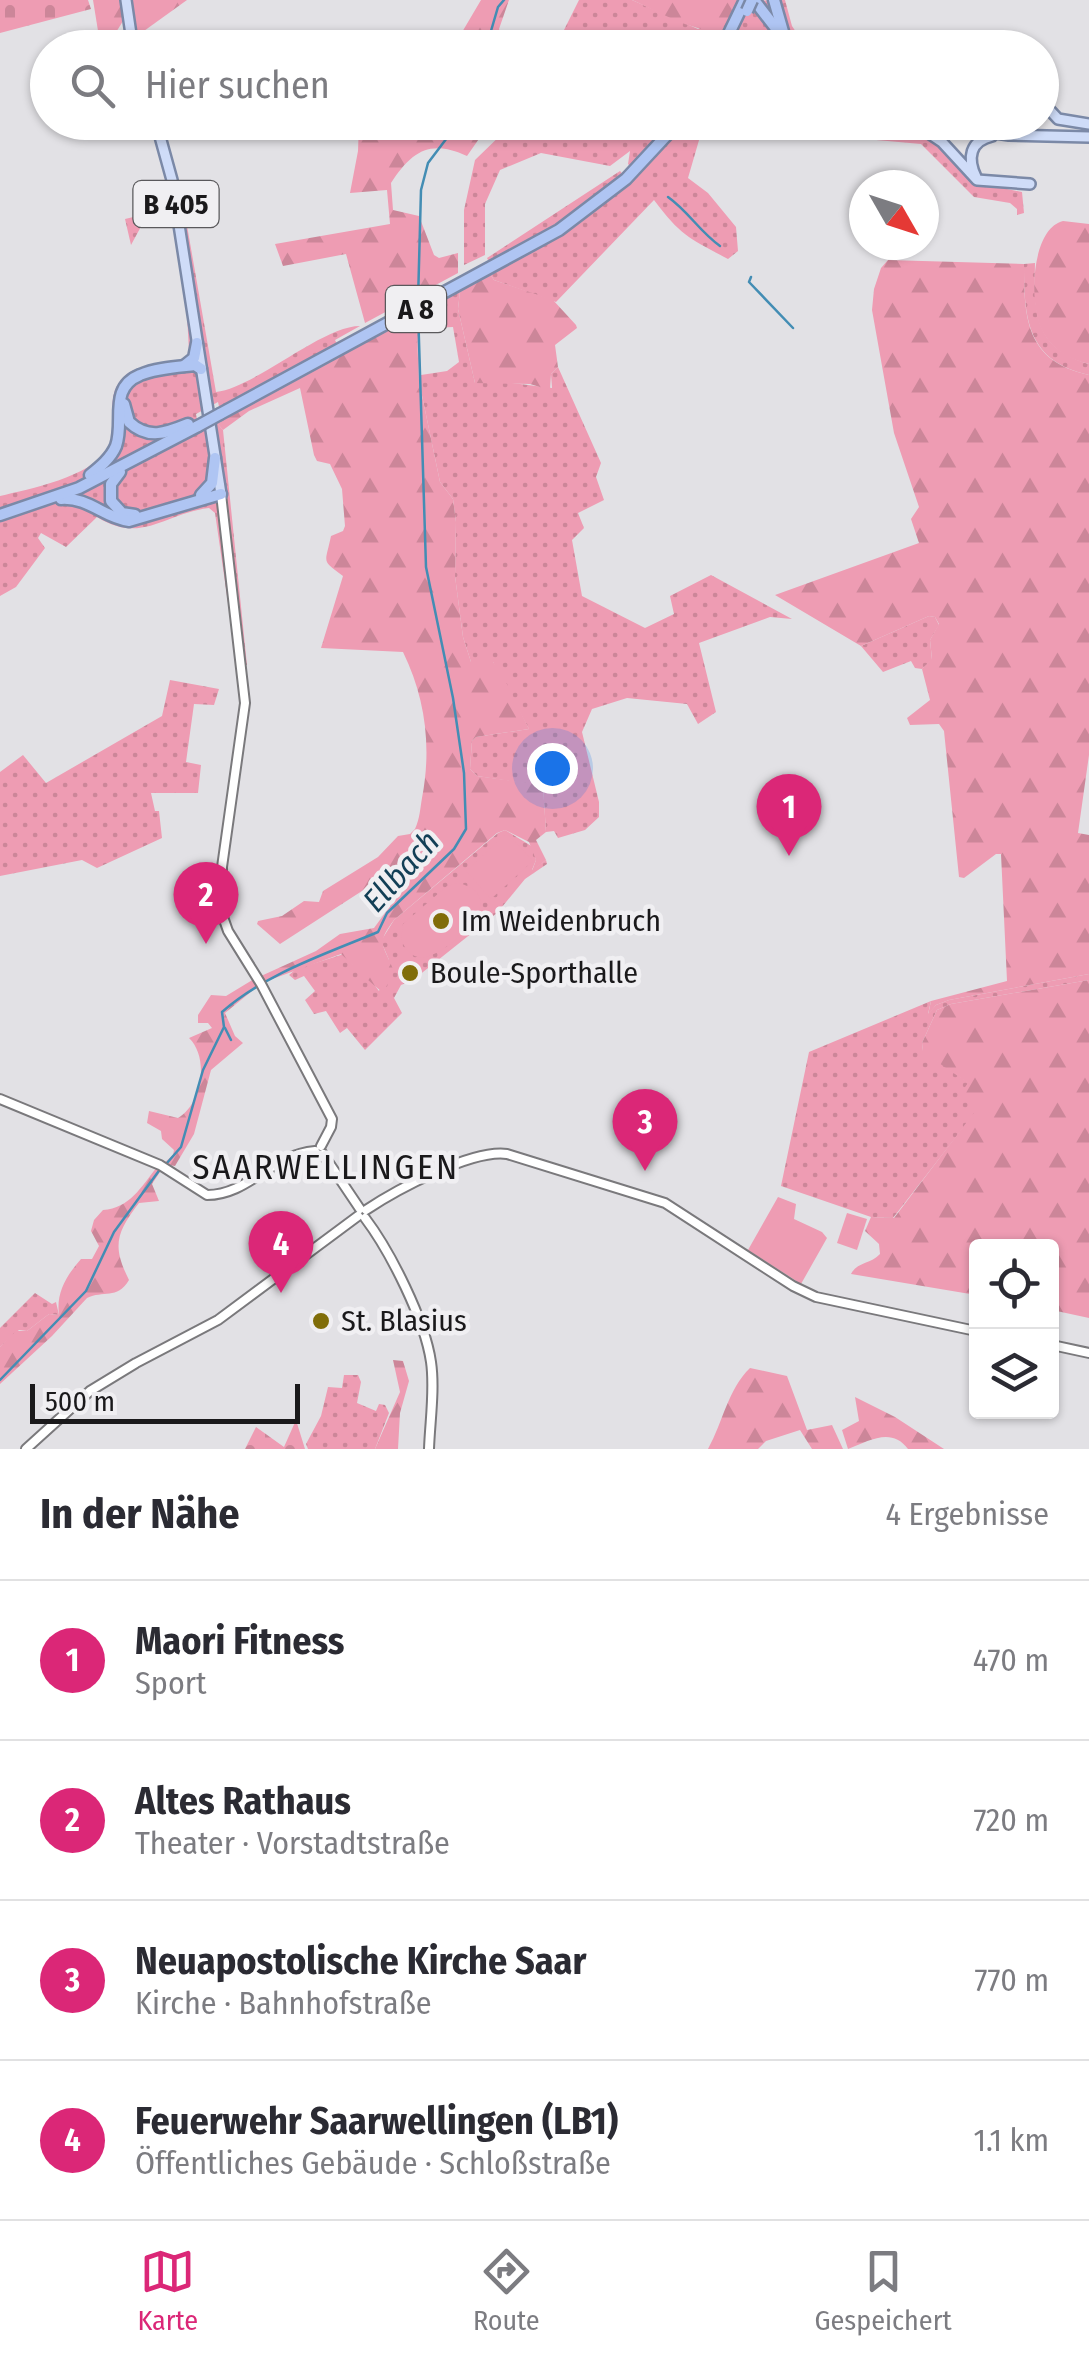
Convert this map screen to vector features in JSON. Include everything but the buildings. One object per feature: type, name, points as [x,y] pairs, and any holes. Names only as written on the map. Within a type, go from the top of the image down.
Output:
[{"type":"highway","points":[[774,0],[782,30]]},
{"type":"highway","points":[[735,30],[749,3],[774,30]]},
{"type":"highway","name":"A 8","points":[[629,172],[659,140]]},
{"type":"highway","name":"A 8","points":[[0,512],[90,475],[219,411],[559,230],[653,153],[663,140]]},
{"type":"highway","points":[[653,153],[667,140]]},
{"type":"highway","points":[[184,366],[194,358],[198,342]]},
{"type":"highway","points":[[90,475],[116,446],[119,400],[126,384],[140,374],[194,365],[201,368]]},
{"type":"highway","points":[[194,423],[156,434],[140,432],[126,416],[124,402],[130,388],[142,379],[201,368]]},
{"type":"highway","name":"A 8","points":[[0,512],[49,500],[132,462],[194,423]]},
{"type":"highway","points":[[202,495],[212,483],[216,458]]},
{"type":"highway","points":[[132,462],[115,477],[109,491],[113,504],[124,514],[140,515],[216,490],[221,494]]},
{"type":"highway","points":[[49,500],[83,500],[129,521],[221,494]]},
{"type":"main road","points":[[126,0],[130,30]]},
{"type":"main road","points":[[1059,120],[1089,124]]},
{"type":"main road","points":[[1059,136],[1089,137]]},
{"type":"main road","points":[[1059,136],[1089,137]]},
{"type":"main road","name":"B 405","points":[[161,140],[172,180],[221,494]]},
{"type":"main road","points":[[939,140],[977,180],[1030,184]]},
{"type":"main road","points":[[977,180],[970,164],[975,145],[982,140]]},
{"type":"main road","points":[[221,494],[244,711],[222,867],[221,907],[228,931],[259,980],[332,1118],[332,1127],[319,1151]]},
{"type":"main road","points":[[0,1100],[164,1167],[213,1196],[249,1182],[283,1158],[319,1151]]},
{"type":"main road","points":[[319,1151],[402,1281],[429,1352],[429,1449]]},
{"type":"main road","points":[[26,1449],[90,1391],[242,1304],[362,1213],[422,1178],[491,1154],[508,1154],[671,1206],[816,1297],[969,1330]]},
{"type":"main road","points":[[1059,1347],[1089,1353]]},
{"type":"green space","points":[[0,0],[88,0],[91,9],[0,33]]},
{"type":"green space","points":[[93,0],[121,0],[123,21],[117,30],[98,30]]},
{"type":"green space","points":[[132,0],[187,0],[145,30],[136,30]]},
{"type":"green space","points":[[481,0],[509,0],[499,30],[463,30]]},
{"type":"green space","points":[[579,0],[632,0],[698,29],[730,14],[741,1],[785,0],[795,30],[564,30]]},
{"type":"green space","points":[[632,0],[741,0],[721,30],[686,24]]},
{"type":"green space","points":[[155,140],[167,140],[181,191],[216,392],[250,380],[327,336],[360,326],[335,340],[342,354],[222,420],[218,402],[196,414],[199,431],[216,422],[223,430],[247,665],[237,665],[215,513],[209,508],[141,528],[113,525],[97,517],[66,547],[41,533],[38,538],[45,548],[16,587],[0,596],[0,496],[58,480],[99,459],[111,440],[114,392],[119,383],[133,371],[177,363],[189,352],[186,295],[172,216],[144,221],[131,245],[125,219],[171,208]]},
{"type":"green space","points":[[358,140],[478,140],[467,156],[442,149],[423,151],[391,183],[393,210],[419,216],[434,255],[439,258],[458,253],[458,273],[365,323],[346,254],[283,266],[275,244],[390,224],[387,190],[350,193]]},
{"type":"green space","points":[[496,140],[699,140],[688,178],[708,193],[736,227],[738,251],[728,259],[695,241],[654,200],[556,302],[494,280],[487,258],[620,171],[629,181],[637,173],[628,164],[630,151],[610,166],[541,153],[500,170],[485,204],[485,255],[464,265],[464,210],[475,160]]},
{"type":"green space","points":[[876,140],[947,140],[939,141],[977,183],[1022,192],[1024,213],[1017,215],[1017,209],[1010,203],[974,197],[921,144]]},
{"type":"green space","points":[[1063,221],[1089,224],[1089,364],[1069,357],[1053,345],[1044,334],[1036,307],[1038,254],[1052,227]]},
{"type":"green space","points":[[888,260],[1024,264],[1025,303],[1033,335],[1052,359],[1089,375],[1089,755],[1078,833],[1089,835],[1089,974],[949,1000],[936,1005],[928,1015],[931,1001],[1007,981],[1001,854],[964,878],[959,877],[944,731],[939,724],[910,725],[907,718],[930,700],[922,669],[932,659],[930,640],[939,624],[929,616],[861,646],[775,595],[919,543],[911,519],[919,507],[894,433],[872,310],[881,268]]},
{"type":"green space","points":[[1035,263],[1035,298],[1041,326],[1057,348],[1089,364],[1089,375],[1053,359],[1033,335],[1025,303],[1024,264]]},
{"type":"green space","points":[[490,274],[494,280],[553,300],[576,325],[555,345],[558,367],[551,374],[550,390],[530,384],[475,383],[458,309],[460,291]]},
{"type":"green space","points":[[460,291],[458,309],[475,383],[497,381],[552,388],[551,374],[558,367],[601,463],[596,477],[604,500],[578,513],[584,528],[572,540],[582,596],[645,628],[674,614],[670,596],[711,575],[792,619],[770,617],[699,643],[716,712],[698,724],[687,704],[627,698],[592,709],[582,732],[599,817],[585,830],[558,838],[554,831],[546,832],[543,786],[477,776],[470,769],[472,741],[476,737],[529,729],[493,662],[471,662],[463,637],[455,576],[453,499],[440,482],[419,381],[416,314]],"holes":[[[434,317],[435,328],[453,327],[459,362],[447,371],[421,375],[418,319]]]},
{"type":"green space","points":[[416,314],[419,381],[440,482],[453,499],[455,576],[463,637],[471,662],[493,662],[501,672],[529,729],[476,737],[472,741],[470,769],[477,776],[543,785],[546,832],[536,840],[546,860],[532,871],[536,860],[529,842],[505,830],[497,833],[394,920],[383,939],[393,969],[384,993],[341,954],[264,982],[261,976],[316,951],[340,934],[374,928],[396,898],[379,880],[280,944],[257,924],[282,916],[304,901],[319,902],[323,891],[378,857],[398,836],[415,829],[425,779],[426,741],[417,686],[403,652],[321,648],[343,576],[328,564],[327,552],[331,536],[345,526],[342,489],[330,464],[317,461],[314,455],[300,388],[249,411],[223,430],[216,422]]},
{"type":"green space","points":[[929,616],[935,617],[939,625],[930,640],[932,660],[922,669],[915,668],[911,661],[883,672],[861,646]]},
{"type":"green space","points":[[170,680],[219,689],[214,705],[194,704],[186,762],[201,765],[198,793],[151,793],[155,811],[159,811],[162,838],[97,868],[82,860],[0,876],[0,772],[23,755],[46,783],[162,716]]},
{"type":"green space","points":[[505,830],[533,847],[536,860],[532,870],[546,860],[547,864],[525,879],[497,913],[413,980],[401,985],[394,998],[402,1013],[365,1050],[347,1028],[340,1033],[326,1011],[314,1014],[305,1000],[315,991],[304,976],[295,980],[289,975],[296,969],[344,954],[379,991],[389,960],[381,941],[394,920]]},
{"type":"green space","points":[[507,833],[533,861],[491,899],[466,871]]},
{"type":"green space","points":[[458,883],[474,890],[480,900],[479,912],[460,936],[435,954],[413,955],[401,940],[403,924],[447,886]]},
{"type":"green space","points":[[1089,974],[1089,980],[951,1004],[937,1010],[922,1043],[923,1051],[969,1083],[977,1110],[893,1218],[871,1217],[781,1186],[809,1052],[931,1001],[928,1014],[936,1005],[949,1000]]},
{"type":"green space","points":[[254,979],[258,986],[225,1013],[235,1036],[243,1043],[211,1070],[194,1134],[175,1166],[163,1164],[174,1150],[162,1139],[161,1131],[147,1123],[149,1111],[178,1118],[186,1111],[198,1091],[201,1068],[189,1038],[212,1028],[208,1023],[198,1023],[198,1015],[211,995],[226,996]]},
{"type":"green space","points":[[1089,980],[1089,1318],[1059,1312],[1059,1239],[969,1239],[969,1294],[851,1274],[880,1254],[879,1244],[865,1231],[871,1217],[894,1218],[976,1110],[960,1094],[968,1083],[923,1052],[922,1043],[937,1010],[951,1004]]},
{"type":"green space","points":[[157,1167],[162,1169],[152,1184],[159,1201],[139,1203],[119,1240],[120,1258],[129,1280],[120,1290],[87,1298],[0,1384],[0,1347],[16,1331],[27,1331],[49,1314],[59,1315],[59,1299],[67,1278],[81,1259],[92,1259],[99,1246],[91,1231],[94,1220],[103,1210],[128,1201]]},
{"type":"green space","points":[[778,1197],[796,1204],[794,1219],[827,1238],[801,1284],[748,1250]]},
{"type":"green space","points":[[847,1213],[867,1219],[857,1250],[837,1243]]},
{"type":"green space","points":[[35,1293],[52,1304],[56,1302],[59,1315],[49,1314],[27,1331],[19,1330],[0,1347],[0,1328]]},
{"type":"green space","points":[[393,1360],[403,1361],[409,1381],[400,1413],[398,1449],[375,1449],[400,1392]]},
{"type":"green space","points":[[750,1368],[787,1376],[807,1430],[832,1425],[843,1449],[812,1449],[800,1430],[766,1441],[758,1449],[708,1449],[731,1396]]},
{"type":"green space","points":[[344,1375],[358,1375],[361,1382],[357,1403],[376,1411],[379,1404],[385,1405],[389,1413],[375,1449],[308,1449],[306,1444],[321,1416],[328,1387],[342,1388]]},
{"type":"green space","points":[[855,1397],[944,1449],[908,1449],[888,1437],[848,1449],[842,1430],[859,1421]]},
{"type":"green space","points":[[296,1420],[305,1449],[245,1449],[256,1427],[284,1447]]},
{"type":"waterway","name":"Ellbach","points":[[491,30],[504,0]]},
{"type":"waterway","name":"Ellbach","points":[[418,301],[421,190],[428,163],[445,140]]},
{"type":"waterway","points":[[668,197],[720,246]]},
{"type":"waterway","points":[[751,277],[749,282],[793,328]]},
{"type":"waterway","name":"Ellbach","points":[[167,1163],[181,1147],[203,1070],[224,1027],[222,1012],[277,976],[378,932],[387,913],[454,849],[466,829],[464,773],[453,698],[426,567],[418,309]]},
{"type":"waterway","points":[[225,1028],[231,1040]]},
{"type":"waterway","name":"Ellbach","points":[[0,1380],[86,1291],[114,1232],[161,1168]]},
{"type":"place","name":"Maori Fitness","points":[[789,856]]},
{"type":"place","name":"Im Weidenbruch","points":[[441,921]]},
{"type":"place","name":"Altes Rathaus","points":[[206,944]]},
{"type":"place","name":"Boule-Sporthalle","points":[[410,973]]},
{"type":"place","name":"Neuapostolische Kirche Saar","points":[[645,1171]]},
{"type":"place","name":"Feuerwehr Saarwellingen (LB1)","points":[[281,1293]]},
{"type":"place","name":"St. Blasius","points":[[321,1321]]},
{"type":"district","name":"SAARWELLINGEN","points":[[326,1167]]}]
